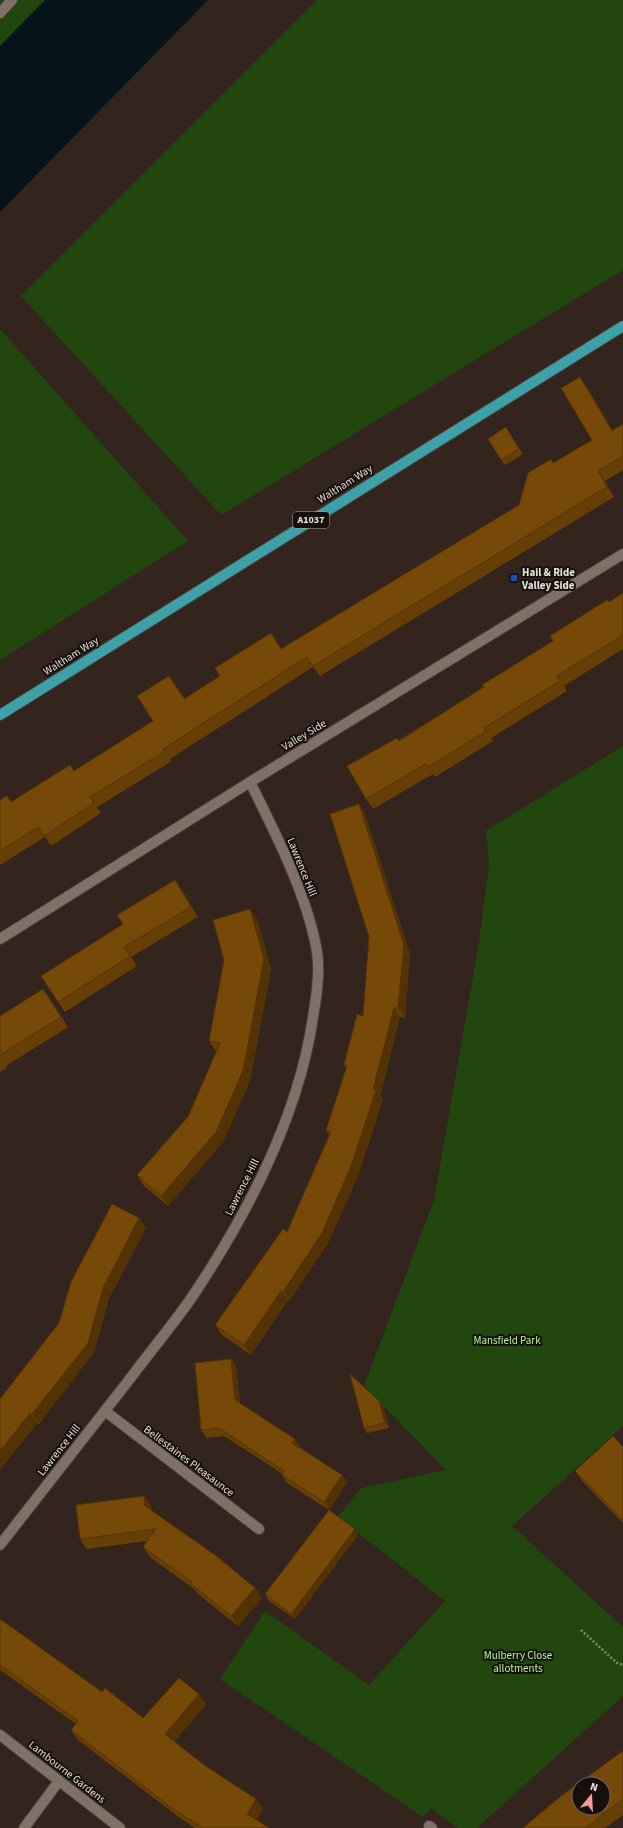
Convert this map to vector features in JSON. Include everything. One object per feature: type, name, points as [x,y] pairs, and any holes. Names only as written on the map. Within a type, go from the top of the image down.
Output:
[{"type":"main road","name":"Waltham Way","points":[[0,716],[623,326]]},
{"type":"street","points":[[0,13],[12,0]]},
{"type":"street","name":"Valley Side","points":[[0,939],[250,782],[623,554]]},
{"type":"street","name":"Lawrence Hill","points":[[0,1546],[189,1300],[232,1231],[268,1165],[289,1110],[305,1061],[316,1001],[317,954],[306,908],[272,827],[250,782]]},
{"type":"street","name":"Bellestaines Pleasaunce","points":[[105,1411],[259,1529]]},
{"type":"street","name":"Lambourne Gardens","points":[[0,1735],[120,1828]]},
{"type":"street","points":[[24,1828],[59,1781]]},
{"type":"path","points":[[581,1630],[617,1663],[623,1665]]},
{"type":"green space","points":[[0,0],[45,0],[0,46]]},
{"type":"green space","points":[[317,0],[623,0],[623,270],[221,515],[21,296]]},
{"type":"green space","points":[[0,329],[188,541],[0,660]]},
{"type":"green space","name":"Mansfield Park","points":[[623,746],[623,1426],[512,1526],[623,1627],[623,1696],[477,1828],[458,1828],[431,1808],[423,1817],[220,1679],[265,1611],[369,1685],[445,1601],[338,1517],[361,1488],[446,1470],[364,1386],[434,1200],[479,942],[489,866],[486,831]]},
{"type":"shaded area","points":[[45,0],[208,0],[0,212],[0,46]]},
{"type":"building","points":[[580,377],[612,431],[623,424],[623,456],[598,471],[607,487],[313,666],[307,657],[163,749],[165,751],[90,797],[94,803],[44,836],[38,827],[0,851],[0,800],[7,796],[11,802],[70,765],[74,771],[153,721],[137,696],[169,676],[184,699],[220,676],[215,668],[271,633],[281,649],[519,505],[528,473],[551,459],[553,463],[592,440],[561,388]]},
{"type":"building","points":[[506,427],[519,449],[501,460],[488,439]]},
{"type":"building","points":[[623,593],[623,635],[557,676],[560,681],[484,728],[486,731],[428,767],[426,764],[366,799],[347,766],[397,738],[399,741],[484,687],[482,685],[553,641],[550,636],[607,600],[609,602]]},
{"type":"building","points":[[359,804],[404,945],[398,1008],[394,1008],[373,1089],[376,1090],[351,1166],[322,1233],[283,1292],[281,1291],[244,1345],[215,1325],[283,1229],[287,1232],[331,1132],[326,1130],[347,1066],[344,1065],[357,1014],[363,1016],[369,937],[330,814]]},
{"type":"building","points":[[175,880],[191,907],[124,947],[130,956],[58,1002],[41,976],[123,924],[117,915]]},
{"type":"building","points":[[250,909],[264,959],[243,1071],[216,1132],[161,1196],[137,1175],[188,1117],[220,1043],[209,1041],[224,960],[213,920]]},
{"type":"building","points":[[43,989],[61,1017],[0,1055],[0,1016]]},
{"type":"building","points":[[112,1204],[139,1218],[103,1288],[88,1343],[32,1414],[30,1413],[0,1451],[0,1399],[59,1323],[71,1282]]},
{"type":"building","points":[[231,1359],[235,1400],[295,1439],[292,1443],[342,1475],[324,1502],[282,1475],[284,1471],[219,1428],[201,1430],[195,1363]]},
{"type":"building","points":[[350,1374],[379,1401],[385,1423],[364,1428]]},
{"type":"building","points":[[613,1436],[623,1447],[623,1520],[575,1471]]},
{"type":"building","points":[[144,1496],[145,1506],[215,1555],[255,1588],[231,1616],[190,1583],[192,1582],[143,1547],[156,1529],[80,1539],[76,1505]]},
{"type":"building","points":[[329,1510],[355,1529],[291,1614],[265,1594]]},
{"type":"building","points":[[0,1619],[102,1692],[105,1688],[143,1718],[179,1678],[199,1694],[165,1734],[204,1765],[256,1799],[247,1814],[269,1828],[203,1828],[173,1809],[71,1730],[78,1721],[0,1665]]},
{"type":"building","points":[[623,1751],[623,1799],[611,1808],[611,1776],[589,1776]]},
{"type":"building","points":[[571,1789],[571,1816],[600,1816],[586,1828],[523,1828]]},
{"type":"place","name":"Hail & Ride Valley Side","points":[[514,578]]},
{"type":"park label","name":"Mulberry Close allotments","points":[[518,1661]]}]
